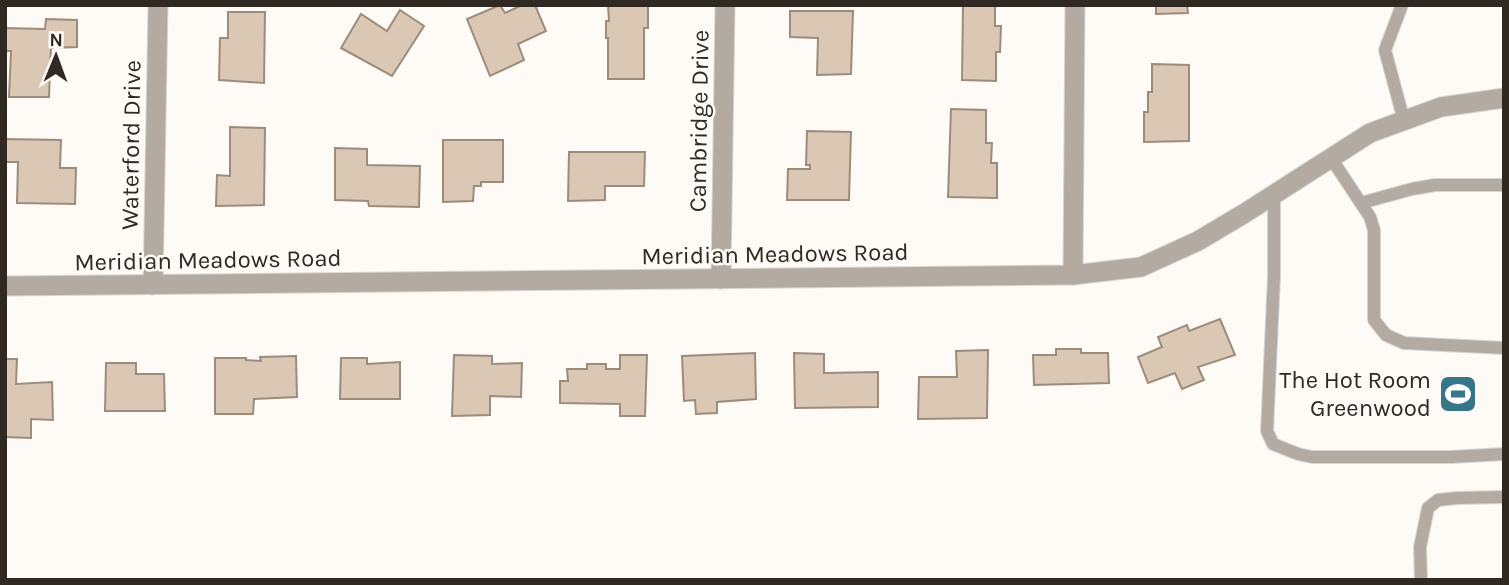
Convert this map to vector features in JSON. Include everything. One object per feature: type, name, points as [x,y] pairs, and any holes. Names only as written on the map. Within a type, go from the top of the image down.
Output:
[{"type":"street","name":"Waterford Drive","points":[[153,285],[158,5]]},
{"type":"street","name":"Cambridge Drive","points":[[721,279],[725,5]]},
{"type":"street","points":[[1073,275],[1075,5]]},
{"type":"street","name":"Meridian Meadows Road","points":[[5,286],[1073,275],[1140,267],[1198,241],[1370,133],[1441,107],[1504,99]]},
{"type":"lane","points":[[1402,5],[1385,50],[1404,121]]},
{"type":"lane","points":[[1331,158],[1370,218],[1374,230],[1374,320],[1386,335],[1404,343],[1504,348]]},
{"type":"lane","points":[[1361,203],[1435,185],[1504,185]]},
{"type":"lane","points":[[1274,195],[1267,431],[1273,444],[1312,457],[1451,457],[1504,454]]},
{"type":"lane","points":[[1421,580],[1420,547],[1428,508],[1438,500],[1504,497]]},
{"type":"building","points":[[500,5],[505,13],[522,5],[535,5],[546,31],[518,44],[524,60],[490,76],[467,19]]},
{"type":"building","points":[[608,5],[648,5],[648,28],[644,28],[644,79],[608,79]]},
{"type":"building","points":[[963,5],[995,5],[995,26],[1001,26],[1000,52],[996,52],[996,81],[962,80]]},
{"type":"building","points":[[1156,5],[1187,5],[1188,13],[1156,14]]},
{"type":"building","points":[[400,10],[424,26],[392,76],[341,48],[361,14],[387,31]]},
{"type":"building","points":[[790,11],[853,11],[851,74],[817,75],[818,38],[790,37]]},
{"type":"building","points":[[228,12],[265,12],[264,83],[219,80],[220,38],[228,38]]},
{"type":"building","points":[[46,19],[77,20],[77,47],[51,48],[49,97],[9,97],[11,51],[5,51],[5,28],[45,29]]},
{"type":"building","points":[[1152,64],[1189,65],[1189,141],[1144,142],[1144,112],[1148,112],[1148,92],[1152,92]]},
{"type":"building","points":[[951,109],[986,110],[986,143],[992,143],[991,163],[997,163],[997,198],[948,197]]},
{"type":"building","points":[[230,127],[265,128],[264,205],[216,206],[217,175],[230,176]]},
{"type":"building","points":[[807,131],[851,132],[849,200],[787,200],[788,169],[810,169],[810,165],[806,165]]},
{"type":"building","points":[[5,139],[61,140],[60,168],[76,168],[75,204],[17,203],[18,162],[5,162]]},
{"type":"building","points":[[443,140],[503,140],[503,182],[481,182],[481,186],[474,186],[473,201],[443,202]]},
{"type":"building","points":[[335,148],[367,149],[367,165],[420,166],[419,207],[369,206],[368,201],[335,200]]},
{"type":"building","points":[[569,152],[645,152],[644,186],[605,186],[605,200],[568,201]]},
{"type":"building","points":[[1220,319],[1235,355],[1198,367],[1204,380],[1182,389],[1175,373],[1148,383],[1138,357],[1162,347],[1158,337],[1187,325],[1189,331]]},
{"type":"building","points":[[1056,349],[1108,353],[1109,383],[1034,385],[1033,355],[1056,355]]},
{"type":"building","points":[[988,350],[987,418],[918,419],[919,377],[957,377],[956,351]]},
{"type":"building","points":[[755,353],[756,399],[717,402],[717,413],[696,414],[695,400],[684,401],[682,356]]},
{"type":"building","points":[[794,353],[824,354],[824,373],[878,372],[878,407],[795,408]]},
{"type":"building","points":[[454,355],[492,356],[492,364],[522,363],[521,397],[490,396],[490,415],[452,416]]},
{"type":"building","points":[[620,355],[647,355],[645,416],[620,416],[620,404],[560,403],[560,381],[568,381],[567,369],[587,369],[587,364],[606,364],[606,369],[620,369]]},
{"type":"building","points":[[296,356],[297,397],[254,399],[253,414],[215,414],[215,358],[261,361],[260,357]]},
{"type":"building","points":[[341,358],[367,358],[367,364],[400,362],[400,399],[340,399]]},
{"type":"building","points":[[5,359],[17,359],[16,384],[52,382],[53,420],[31,419],[31,438],[5,437]]},
{"type":"building","points":[[106,363],[136,363],[136,374],[164,374],[165,411],[105,411]]},
{"type":"place","name":"The Hot Room Greenwood","points":[[1458,394]]}]
